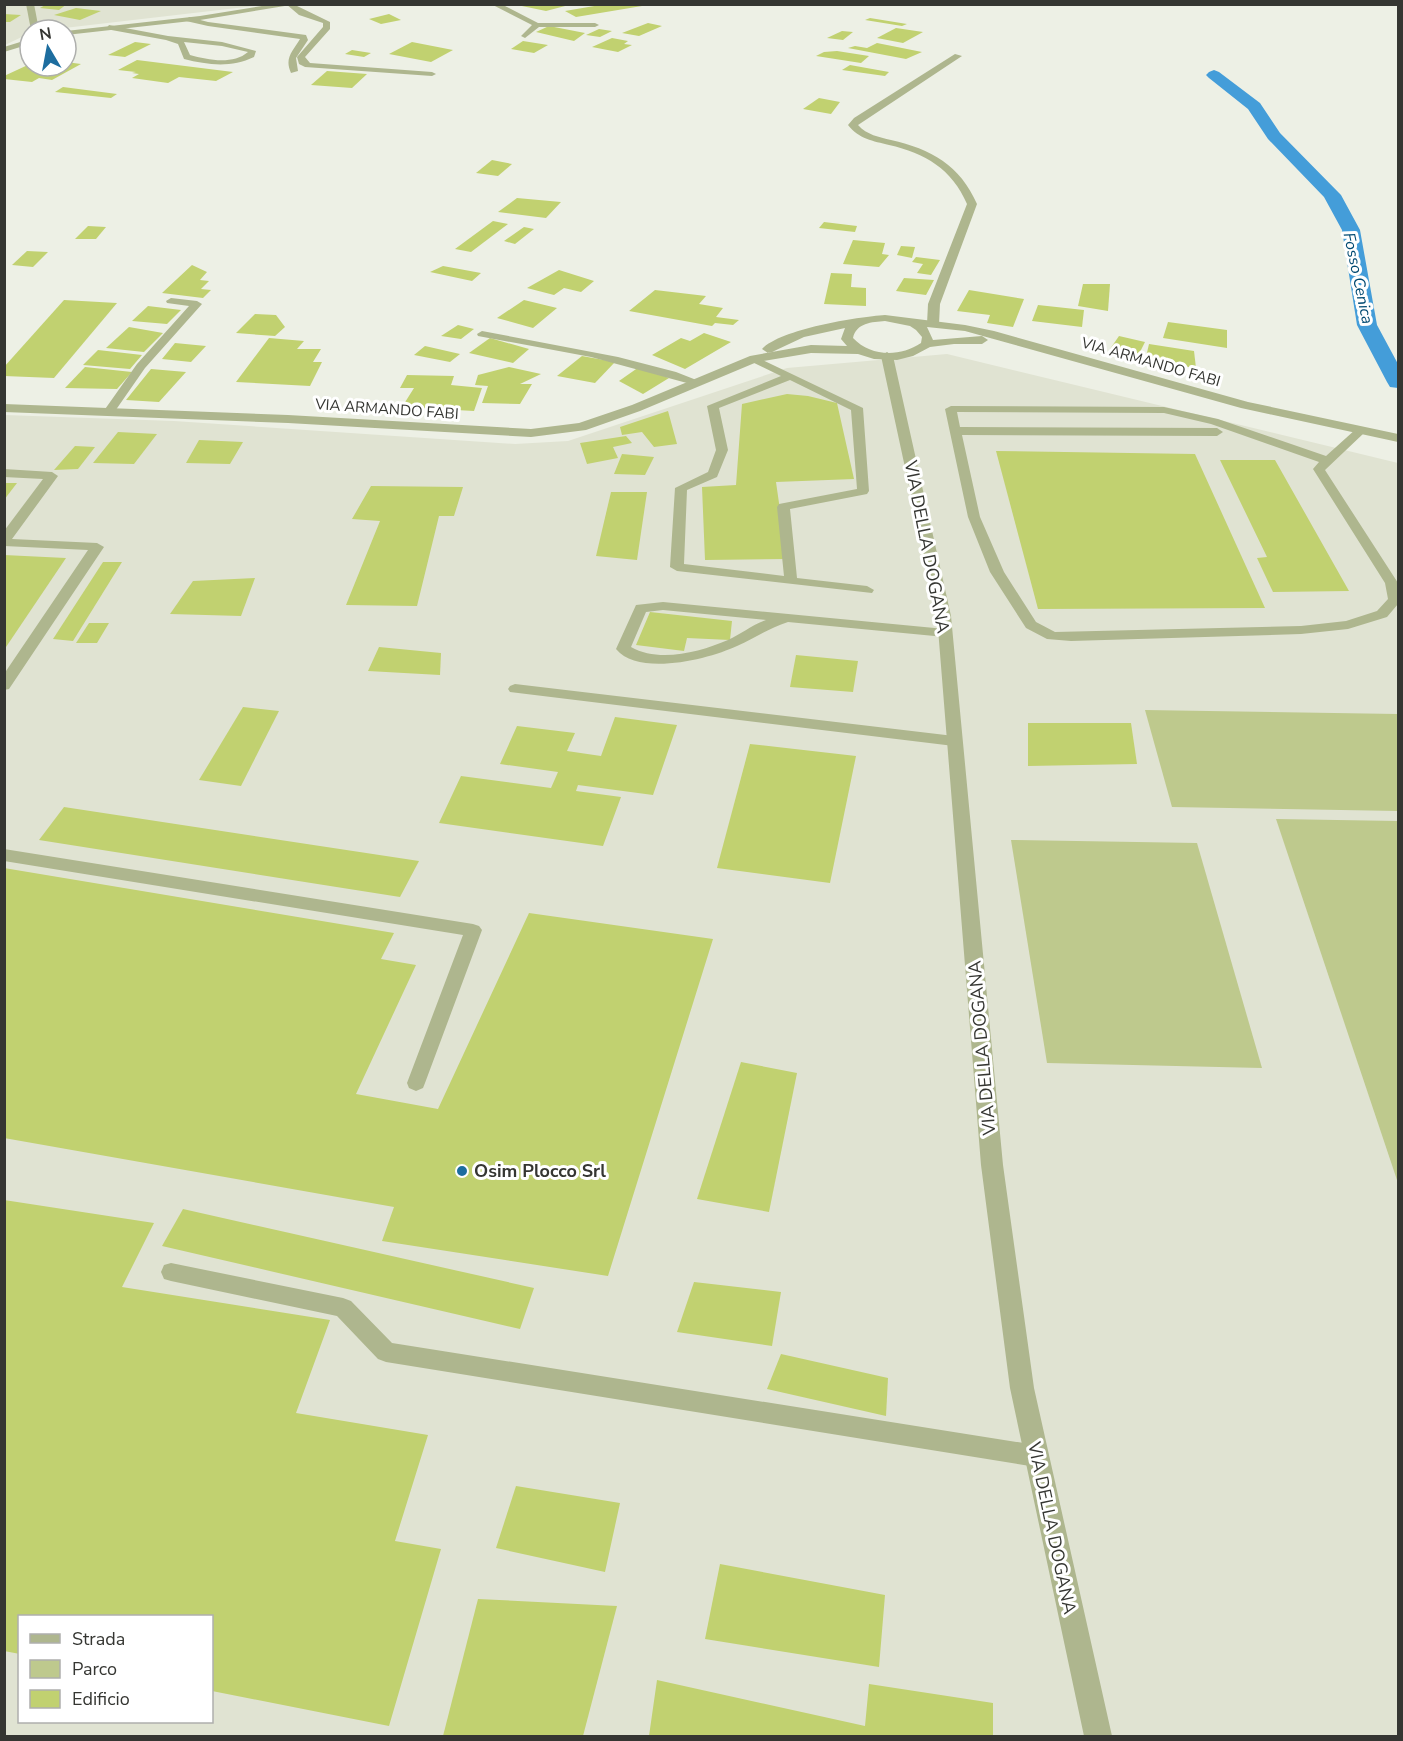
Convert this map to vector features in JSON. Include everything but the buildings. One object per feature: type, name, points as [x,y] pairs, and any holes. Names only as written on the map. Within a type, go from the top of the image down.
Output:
[{"type":"street","points":[[78,31],[291,5]]},
{"type":"street","points":[[933,324],[934,304],[972,204],[968,194],[949,167],[937,158],[916,148],[860,135],[853,125],[857,120],[958,56]]},
{"type":"street","name":"VIA ARMANDO FABI","points":[[4,408],[531,433],[581,427],[698,383],[754,359],[771,347],[788,340],[885,318],[994,334],[1243,405],[1398,438]]},
{"type":"street","points":[[860,350],[847,339],[847,332],[861,322]]},
{"type":"street","points":[[910,322],[927,332],[929,338],[927,344]]},
{"type":"street","points":[[754,359],[811,349],[860,350],[887,356],[912,354],[927,344],[968,339],[1043,348]]},
{"type":"street","name":"VIA DELLA DOGANA","points":[[887,356],[923,516],[945,633],[993,1165],[1022,1388],[1098,1737]]},
{"type":"street","name":"VIA ARMANDO FABI","points":[[1360,431],[1398,443]]},
{"type":"lane","points":[[494,4],[537,25],[595,25]]},
{"type":"lane","points":[[291,5],[302,13],[326,22],[327,27],[302,57],[302,62],[308,65],[432,74]]},
{"type":"lane","points":[[189,19],[208,24],[303,37],[304,40],[291,58],[294,71]]},
{"type":"lane","points":[[525,36],[537,25]]},
{"type":"lane","points":[[110,27],[168,38],[222,44],[252,51],[251,55],[237,61],[200,61],[187,57],[181,43],[168,38]]},
{"type":"lane","points":[[109,412],[141,366],[197,304],[171,301]]},
{"type":"lane","points":[[482,334],[587,353],[663,371],[698,383]]},
{"type":"lane","points":[[754,359],[856,408],[863,491],[783,507],[791,580]]},
{"type":"lane","points":[[790,376],[713,406],[722,450],[713,474],[681,488],[677,567],[867,590]]},
{"type":"lane","points":[[1328,460],[1214,421],[1164,410],[951,409],[974,517],[997,572],[1031,625],[1052,636],[1301,630],[1348,625],[1382,614],[1395,600],[1392,583],[1319,469],[1360,431]]},
{"type":"lane","points":[[955,431],[1217,432]]},
{"type":"lane","points":[[4,473],[52,476],[4,541]]},
{"type":"lane","points":[[4,541],[97,546],[4,686]]},
{"type":"lane","points":[[787,618],[760,627],[729,645],[704,653],[681,657],[641,658],[623,649],[641,608],[650,606],[787,618],[945,633]]},
{"type":"lane","points":[[515,689],[954,741]]},
{"type":"lane","points":[[4,855],[473,930],[416,1083]]},
{"type":"lane","points":[[171,1272],[343,1308],[386,1352],[1036,1456]]},
{"type":"shaded area","points":[[5,5],[262,5],[78,26],[78,18],[18,18],[18,39],[5,45]]},
{"type":"shaded area","points":[[947,354],[1398,463],[1398,1736],[5,1736],[5,415],[174,421],[515,444],[568,441],[787,368]]},
{"type":"green space","points":[[1145,710],[1398,714],[1398,811],[1172,807]]},
{"type":"green space","points":[[1276,819],[1398,821],[1398,1183]]},
{"type":"green space","points":[[1011,840],[1197,843],[1262,1068],[1047,1063]]},
{"type":"waterway","name":"Fosso Cenica","points":[[1214,75],[1254,106],[1274,136],[1332,195],[1351,230],[1367,325],[1398,382]]},
{"type":"place","name":"Osim Plocco Srl","points":[[462,1171]]}]
